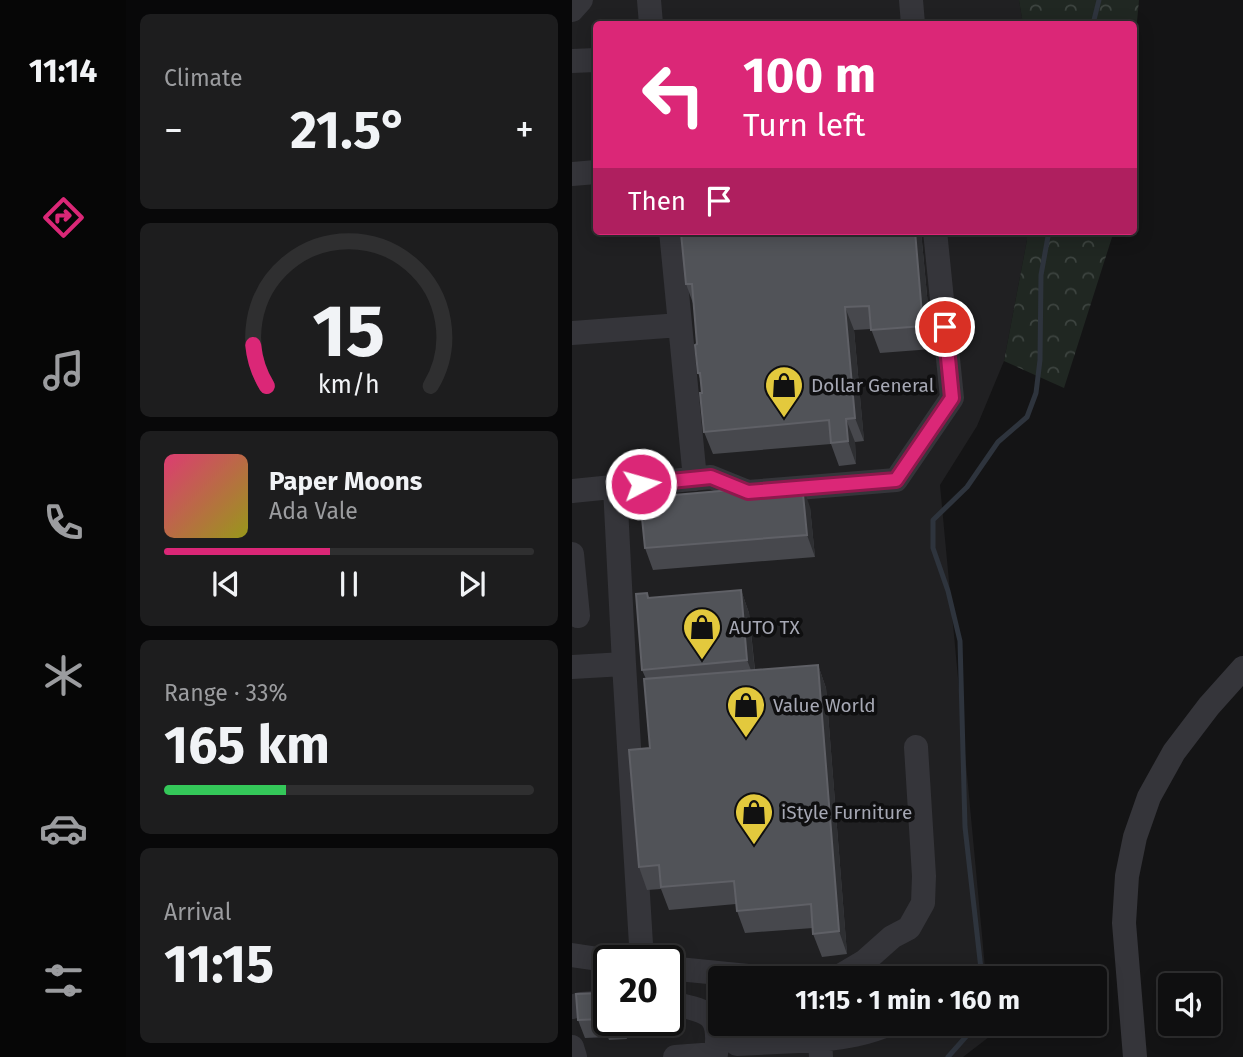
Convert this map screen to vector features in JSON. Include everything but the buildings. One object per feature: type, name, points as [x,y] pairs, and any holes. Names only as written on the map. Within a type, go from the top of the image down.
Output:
[{"type":"street","points":[[572,10],[581,0]]},
{"type":"street","points":[[649,0],[651,21]]},
{"type":"street","points":[[911,0],[913,21]]},
{"type":"street","points":[[572,61],[593,60]]},
{"type":"street","points":[[572,174],[593,172]]},
{"type":"street","points":[[671,235],[695,479]]},
{"type":"street","points":[[572,491],[711,477],[748,492],[896,480],[952,398],[935,235]]},
{"type":"street","points":[[572,333],[680,325]]},
{"type":"street","points":[[615,487],[641,945]]},
{"type":"street","points":[[572,554],[578,616]]},
{"type":"street","points":[[572,667],[624,664]]},
{"type":"street","points":[[1135,1057],[1124,923],[1127,876],[1135,837],[1149,797],[1174,752],[1209,706],[1243,668]]},
{"type":"street","points":[[857,966],[892,936],[909,928],[923,903],[924,876],[916,747]]},
{"type":"street","points":[[572,955],[593,958]]},
{"type":"street","points":[[684,970],[708,972]]},
{"type":"street","points":[[572,1007],[593,1003]]},
{"type":"street","points":[[684,1007],[709,1014],[715,1021],[718,1042],[723,1052]]},
{"type":"street","points":[[675,1057],[820,1048],[849,1036]]},
{"type":"street","points":[[572,1047],[575,1057]]},
{"type":"shaded area","points":[[572,0],[1019,0],[1022,21],[593,21],[593,235],[1027,235],[1004,361],[977,426],[940,485],[985,966],[708,966],[708,1036],[989,1037],[963,1057],[572,1057]]},
{"type":"green space","points":[[1019,0],[1139,0],[1137,22],[1022,21]]},
{"type":"green space","points":[[1027,235],[1113,235],[1064,388],[1004,361]]},
{"type":"waterway","points":[[1094,21],[1099,0]]},
{"type":"waterway","points":[[981,966],[965,827],[960,641],[948,591],[933,548],[933,520],[967,487],[998,442],[1027,417],[1036,393],[1040,360],[1041,275],[1048,235]]},
{"type":"waterway","points":[[948,1057],[967,1036]]},
{"type":"place","name":"Dollar General","points":[[784,419]]},
{"type":"place","name":"AUTO TX","points":[[702,661]]},
{"type":"place","name":"Value World","points":[[746,739]]},
{"type":"place","name":"iStyle Furniture","points":[[754,846]]},
{"type":"route","points":[[641,484],[711,477],[748,492],[896,480],[952,398],[945,327]]}]
